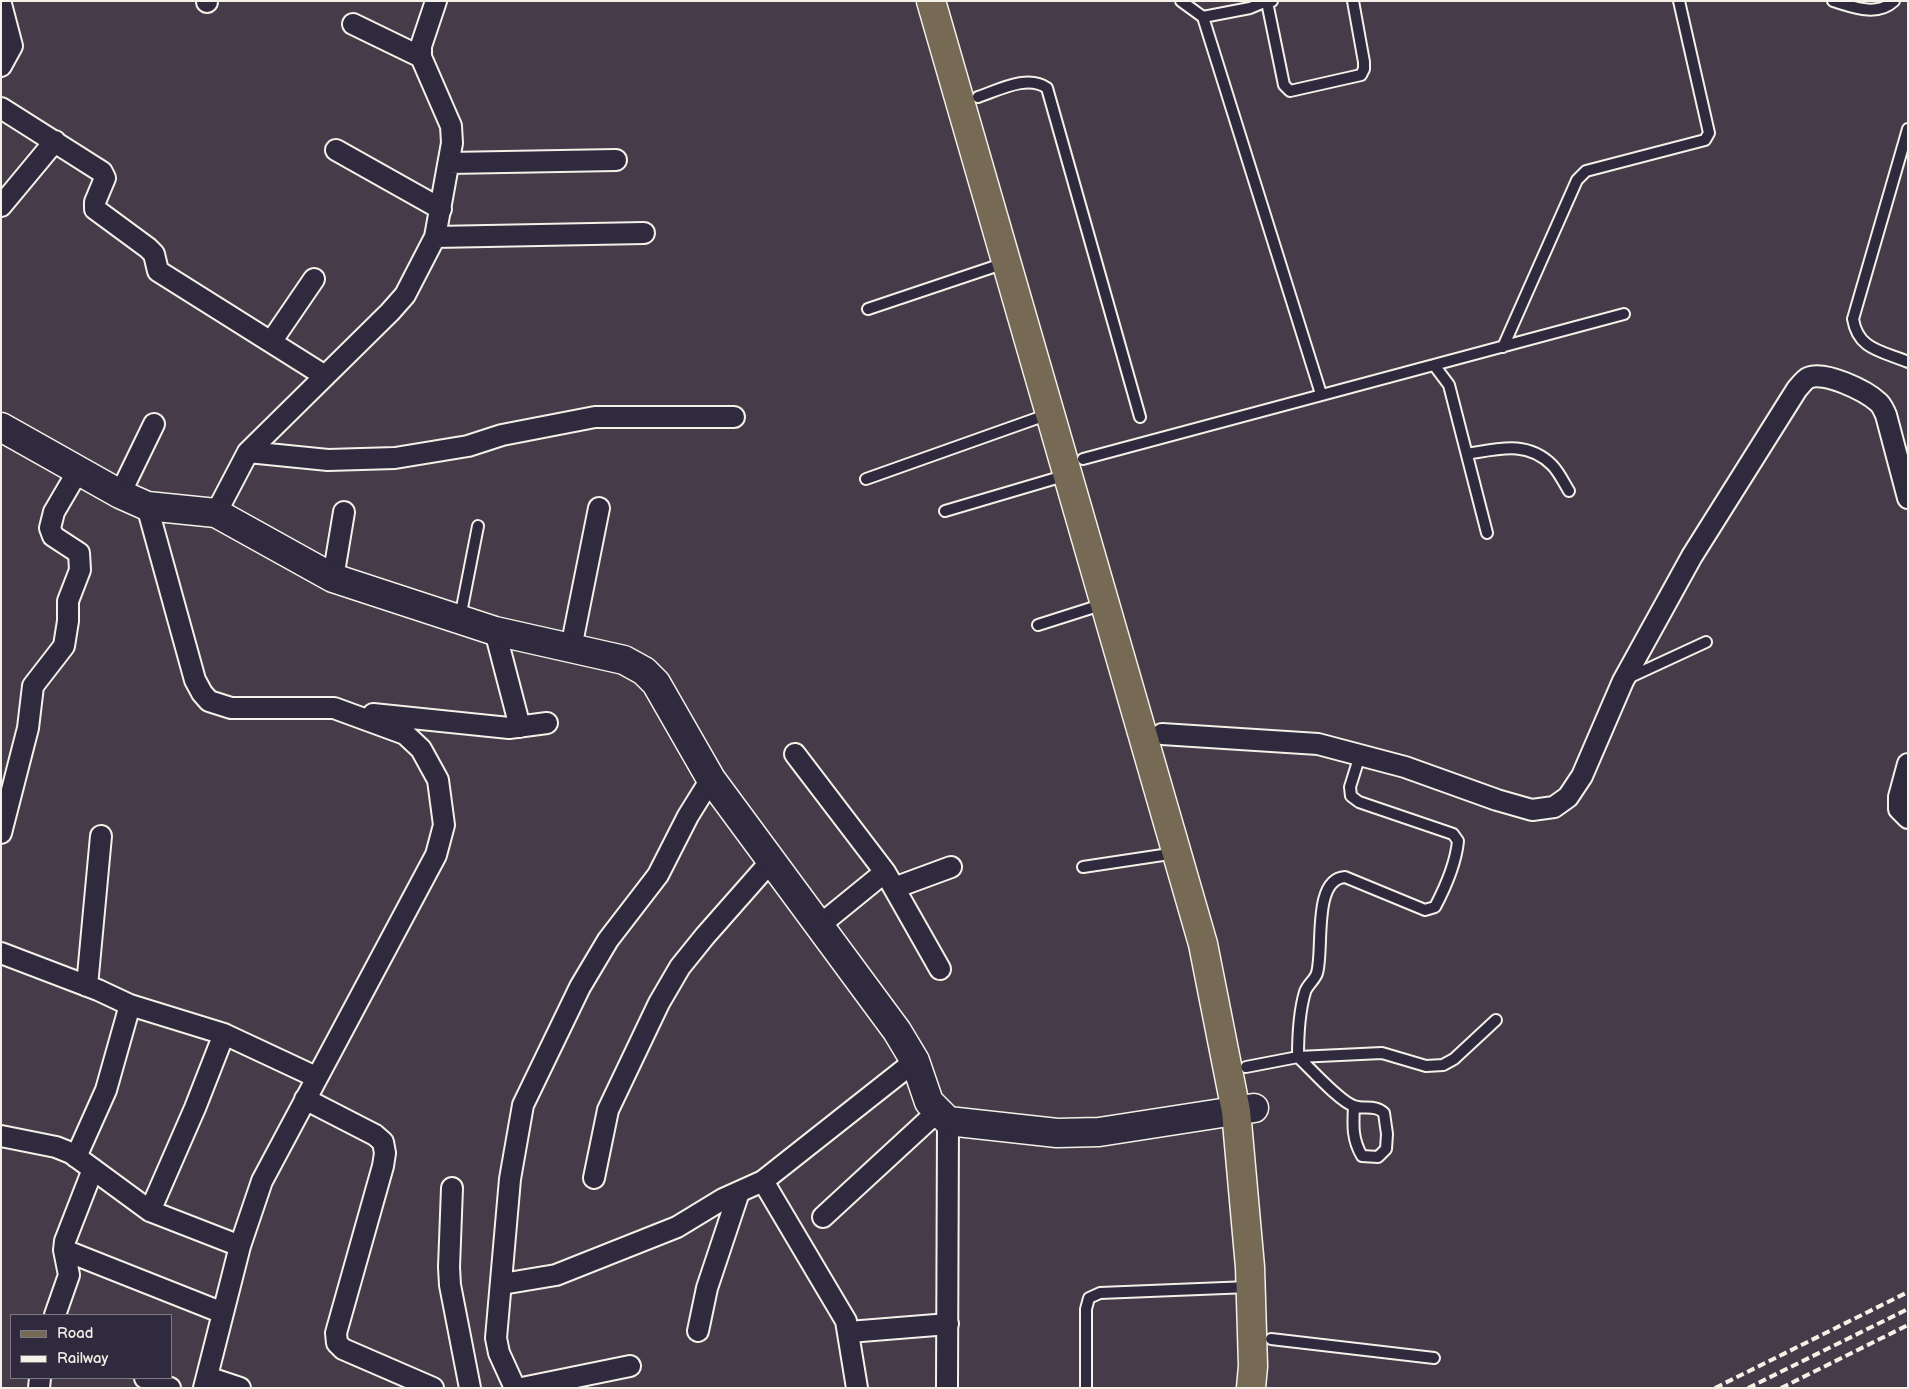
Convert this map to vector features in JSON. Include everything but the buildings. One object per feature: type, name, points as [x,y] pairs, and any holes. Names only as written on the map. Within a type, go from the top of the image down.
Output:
[{"type":"main road","points":[[931,1],[1050,414],[1075,467],[1162,734],[1222,940],[1246,1067],[1245,1109],[1253,1366],[1251,1388]]},
{"type":"main road","points":[[950,1],[978,97],[1075,467],[1105,604],[1203,944],[1245,1109],[1269,1266],[1270,1388]]},
{"type":"street","points":[[216,513],[248,452],[405,295],[435,237],[452,143],[451,126],[421,57],[421,46],[436,1]]},
{"type":"street","points":[[1,4],[12,46],[1,66]]},
{"type":"street","points":[[353,24],[421,57]]},
{"type":"street","points":[[1,108],[56,141],[102,172],[105,178],[95,202],[96,209],[148,248],[154,254],[158,271],[325,376]]},
{"type":"street","points":[[1,206],[56,141]]},
{"type":"street","points":[[336,150],[441,209]]},
{"type":"street","points":[[449,163],[616,160]]},
{"type":"street","points":[[435,237],[644,233]]},
{"type":"street","points":[[271,342],[314,279]]},
{"type":"street","points":[[1162,734],[1318,744],[1405,767],[1497,800],[1532,810],[1554,807],[1568,797],[1582,776],[1623,681],[1692,556],[1797,389],[1808,378],[1820,376],[1832,378],[1880,403],[1886,416],[1908,498]]},
{"type":"street","points":[[248,452],[328,460],[395,458],[468,446],[502,434],[588,417],[734,417]]},
{"type":"street","points":[[120,494],[154,424]]},
{"type":"street","points":[[1,427],[120,494],[147,506],[216,513],[333,578],[495,631],[624,660],[644,671],[656,683],[711,779],[897,1031],[915,1061],[929,1102],[943,1117],[1056,1133],[1099,1132],[1245,1109]]},
{"type":"street","points":[[1,834],[28,728],[33,686],[64,646],[68,601],[81,561],[79,553],[53,536],[50,528],[54,512],[78,471]]},
{"type":"street","points":[[147,506],[195,680],[209,701],[231,708],[334,708],[390,716],[520,727],[547,723]]},
{"type":"street","points":[[571,648],[599,508]]},
{"type":"street","points":[[333,578],[344,512]]},
{"type":"street","points":[[495,631],[520,727]]},
{"type":"street","points":[[240,1388],[206,1382],[240,1246],[262,1181],[436,855],[444,825],[438,780],[421,749],[405,734],[334,708]]},
{"type":"street","points":[[795,754],[889,880],[940,969]]},
{"type":"street","points":[[1908,764],[1899,797],[1899,809],[1908,818]]},
{"type":"street","points":[[515,1388],[500,1353],[496,1338],[510,1179],[523,1105],[580,987],[608,940],[658,875],[688,816],[711,779]]},
{"type":"street","points":[[87,986],[101,836]]},
{"type":"street","points":[[594,1178],[608,1110],[659,1003],[680,967],[772,860]]},
{"type":"street","points":[[820,926],[889,880],[951,867]]},
{"type":"street","points":[[1,953],[87,986],[130,1005],[224,1034],[316,1077]]},
{"type":"street","points":[[76,1157],[106,1090],[130,1005]]},
{"type":"street","points":[[150,1211],[195,1108],[224,1034]]},
{"type":"street","points":[[502,1284],[556,1275],[677,1227],[764,1180],[915,1061]]},
{"type":"street","points":[[305,1099],[375,1135],[383,1142],[385,1153],[371,1211],[336,1333],[337,1343],[343,1349],[433,1388]]},
{"type":"street","points":[[823,1217],[943,1117]]},
{"type":"street","points":[[943,1117],[948,1324],[947,1388]]},
{"type":"street","points":[[1,1136],[56,1147],[76,1157],[150,1211],[240,1246]]},
{"type":"street","points":[[55,1314],[69,1275],[64,1250],[65,1241],[93,1169]]},
{"type":"street","points":[[764,1180],[835,1301],[849,1332],[856,1388]]},
{"type":"street","points":[[452,1188],[450,1285],[470,1388]]},
{"type":"street","points":[[698,1331],[707,1288],[739,1192]]},
{"type":"street","points":[[64,1250],[223,1314]]},
{"type":"street","points":[[849,1332],[948,1324]]},
{"type":"street","points":[[522,1388],[630,1366]]},
{"type":"street","points":[[148,1379],[170,1388]]},
{"type":"lane","points":[[1181,1],[1203,17],[1321,394]]},
{"type":"lane","points":[[1203,17],[1250,8],[1269,2],[1284,85],[1290,91],[1298,91],[1361,75],[1364,69],[1353,1]]},
{"type":"lane","points":[[1502,347],[1577,180],[1586,171],[1704,140],[1709,133],[1680,1]]},
{"type":"lane","points":[[1833,1],[1874,10],[1886,8],[1894,1]]},
{"type":"lane","points":[[978,97],[1030,81],[1040,83],[1047,88],[1140,417]]},
{"type":"lane","points":[[1908,129],[1853,319],[1855,333],[1864,344],[1908,362]]},
{"type":"lane","points":[[868,308],[1006,262]]},
{"type":"lane","points":[[945,511],[1075,467],[1321,394],[1624,314]]},
{"type":"lane","points":[[1434,365],[1449,385],[1487,533]]},
{"type":"lane","points":[[866,479],[1050,414]]},
{"type":"lane","points":[[1467,454],[1510,446],[1531,450],[1552,465],[1569,492]]},
{"type":"lane","points":[[460,620],[478,526]]},
{"type":"lane","points":[[1038,625],[1105,604]]},
{"type":"lane","points":[[1623,681],[1706,642]]},
{"type":"lane","points":[[1354,1106],[1352,1130],[1355,1144],[1362,1156],[1378,1157],[1386,1149],[1387,1134],[1384,1113],[1374,1107],[1354,1106],[1298,1057],[1298,1040],[1305,991],[1317,974],[1320,924],[1330,883],[1337,878],[1345,877],[1425,910],[1435,907],[1457,851],[1458,841],[1453,834],[1358,802],[1351,796],[1350,788],[1360,755]]},
{"type":"lane","points":[[1083,867],[1177,853]]},
{"type":"lane","points":[[1246,1067],[1298,1057],[1382,1053],[1426,1066],[1442,1066],[1454,1059],[1496,1020]]},
{"type":"lane","points":[[1086,1388],[1086,1309],[1089,1298],[1100,1293],[1250,1287]]},
{"type":"lane","points":[[1271,1339],[1434,1358]]},
{"type":"railway","points":[[1715,1388],[1908,1292]]},
{"type":"railway","points":[[1748,1388],[1908,1309]]},
{"type":"railway","points":[[1781,1388],[1908,1325]]}]
